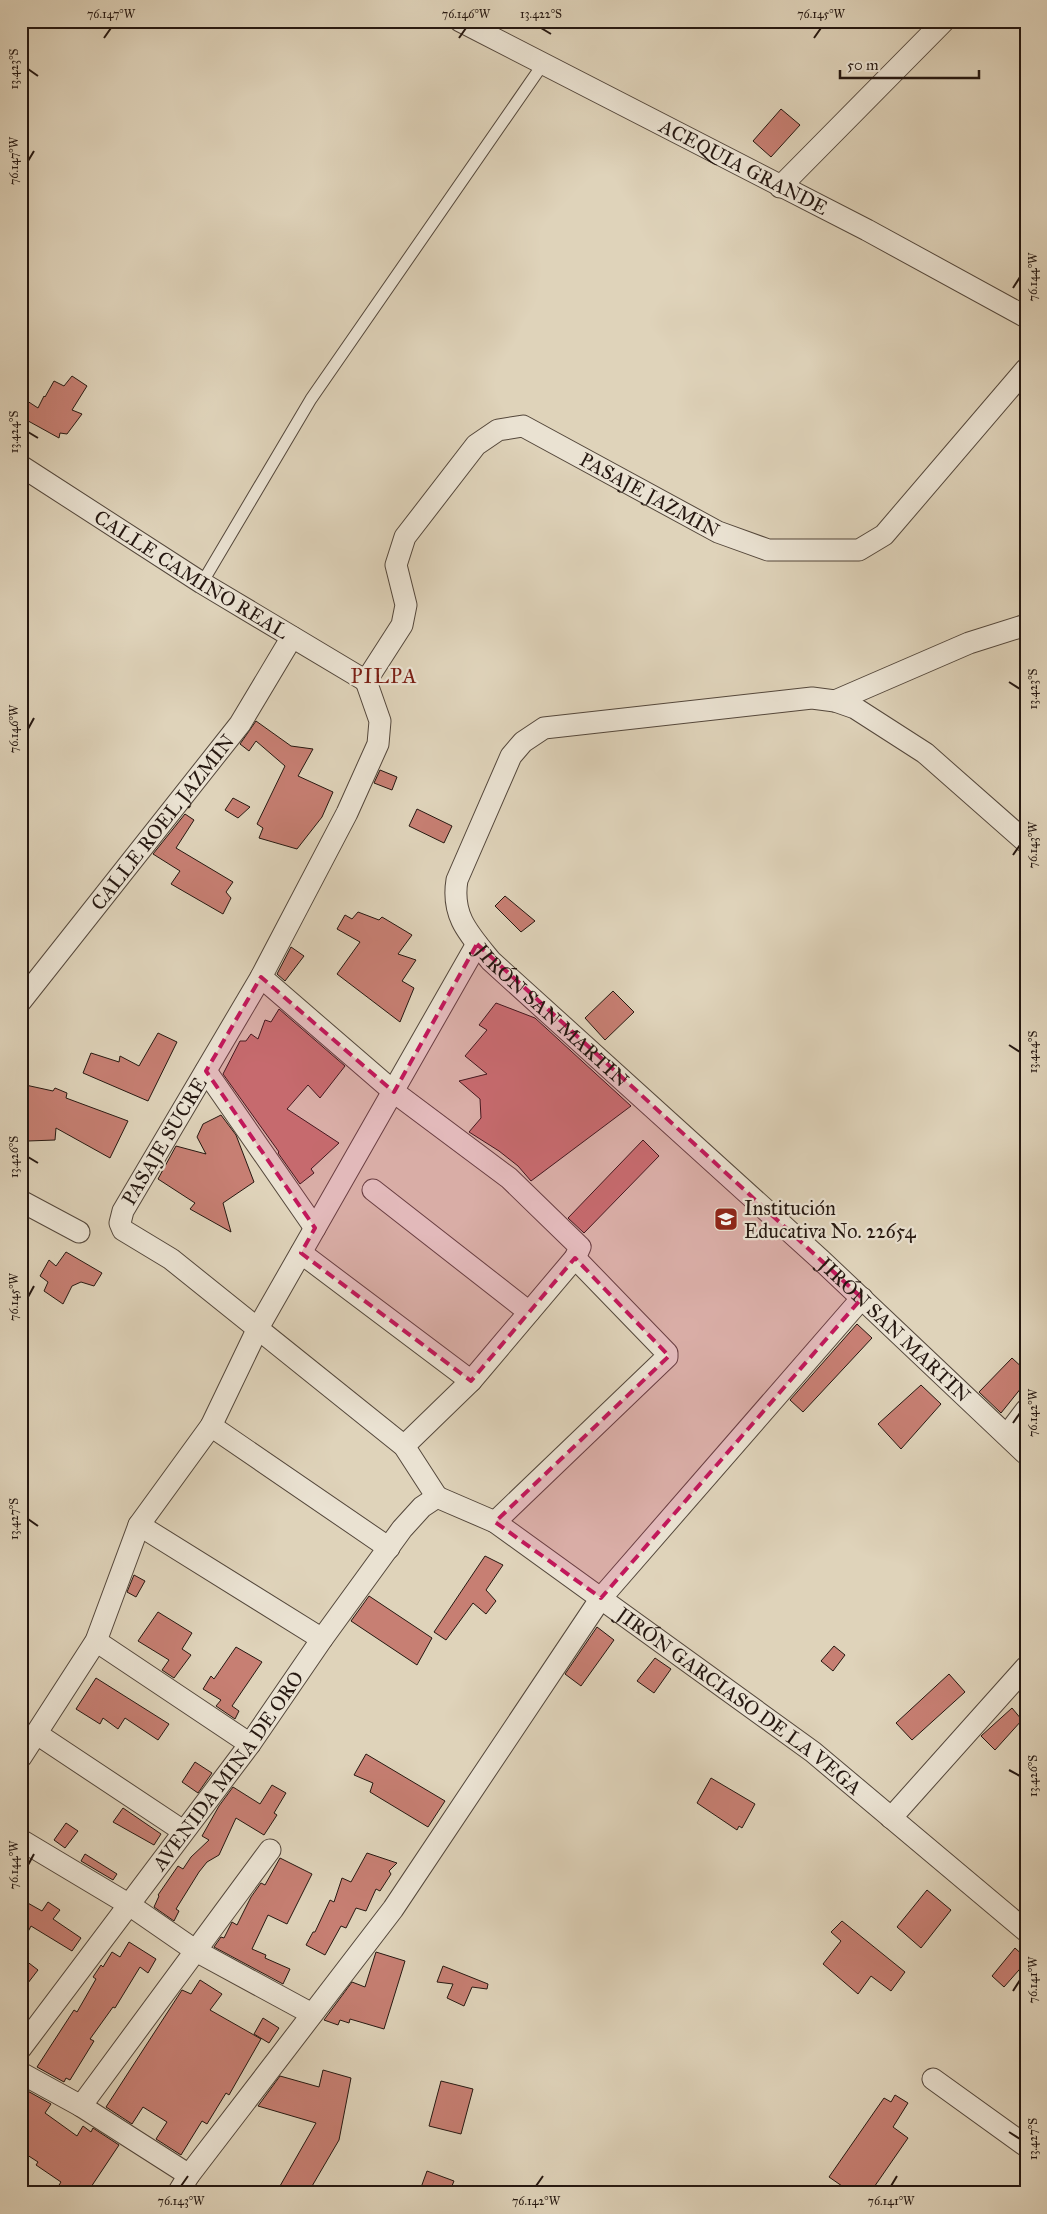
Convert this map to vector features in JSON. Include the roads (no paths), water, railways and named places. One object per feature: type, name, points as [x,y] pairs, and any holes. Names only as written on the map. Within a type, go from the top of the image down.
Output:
[{"type":"street","name":"ACEQUIA GRANDE","points":[[460,21],[867,230],[1026,317]]},
{"type":"street","points":[[780,186],[944,21]]},
{"type":"street","name":"PASAJE JAZMIN","points":[[366,681],[402,625],[406,605],[396,566],[405,537],[476,446],[498,430],[523,426],[718,532],[768,550],[859,550],[884,535],[1026,370]]},
{"type":"street","name":"CALLE CAMINO REAL","points":[[21,466],[202,583],[366,681]]},
{"type":"street","points":[[835,701],[969,643],[1026,625]]},
{"type":"street","name":"CALLE ROEL JAZMIN","points":[[21,1001],[240,724],[292,637]]},
{"type":"street","name":"PASAJE SUCRE","points":[[366,681],[380,721],[378,744],[347,813],[262,977],[122,1210],[120,1222],[123,1230],[171,1259],[404,1446],[437,1497]]},
{"type":"street","name":"JIRÓN SAN MARTIN","points":[[835,701],[812,698],[544,728],[523,742],[511,756],[458,880],[454,898],[462,922],[491,961],[862,1298],[1026,1454]]},
{"type":"street","points":[[835,701],[855,708],[925,753],[1026,842]]},
{"type":"street","points":[[21,1757],[96,1641],[139,1525],[211,1426],[258,1328],[477,944]]},
{"type":"street","points":[[262,977],[394,1092],[509,1178],[580,1247],[575,1258],[471,1381],[404,1446]]},
{"type":"street","points":[[206,1071],[315,1228]]},
{"type":"street","points":[[373,1190],[529,1312]]},
{"type":"street","points":[[21,1201],[79,1232]]},
{"type":"street","points":[[301,1253],[471,1381]]},
{"type":"street","points":[[495,1522],[668,1357],[667,1353],[575,1258]]},
{"type":"street","points":[[21,2073],[81,2106],[183,2184],[394,1909],[602,1598],[862,1298]]},
{"type":"street","points":[[1007,1435],[1026,1410]]},
{"type":"street","points":[[211,1426],[389,1548]]},
{"type":"street","name":"JIRÓN GARCIASO DE LA VEGA","points":[[437,1497],[495,1522],[813,1752],[1026,1931]]},
{"type":"street","name":"AVENIDA MINA DE ORO","points":[[21,2048],[250,1744],[322,1639],[389,1548],[422,1507],[437,1497]]},
{"type":"street","points":[[139,1525],[322,1639]]},
{"type":"street","points":[[96,1641],[250,1744]]},
{"type":"street","points":[[891,1818],[1026,1667]]},
{"type":"street","points":[[37,1734],[184,1831]]},
{"type":"street","points":[[21,1840],[128,1904],[196,1951],[312,2014]]},
{"type":"street","points":[[81,2106],[270,1850]]},
{"type":"street","points":[[933,2079],[1026,2146]]},
{"type":"lane","points":[[202,583],[310,399],[543,64]]},
{"type":"place","name":"Institución Educativa No. 22654","points":[[726,1219]]},
{"type":"district","name":"PILPA","points":[[384,676]]}]
